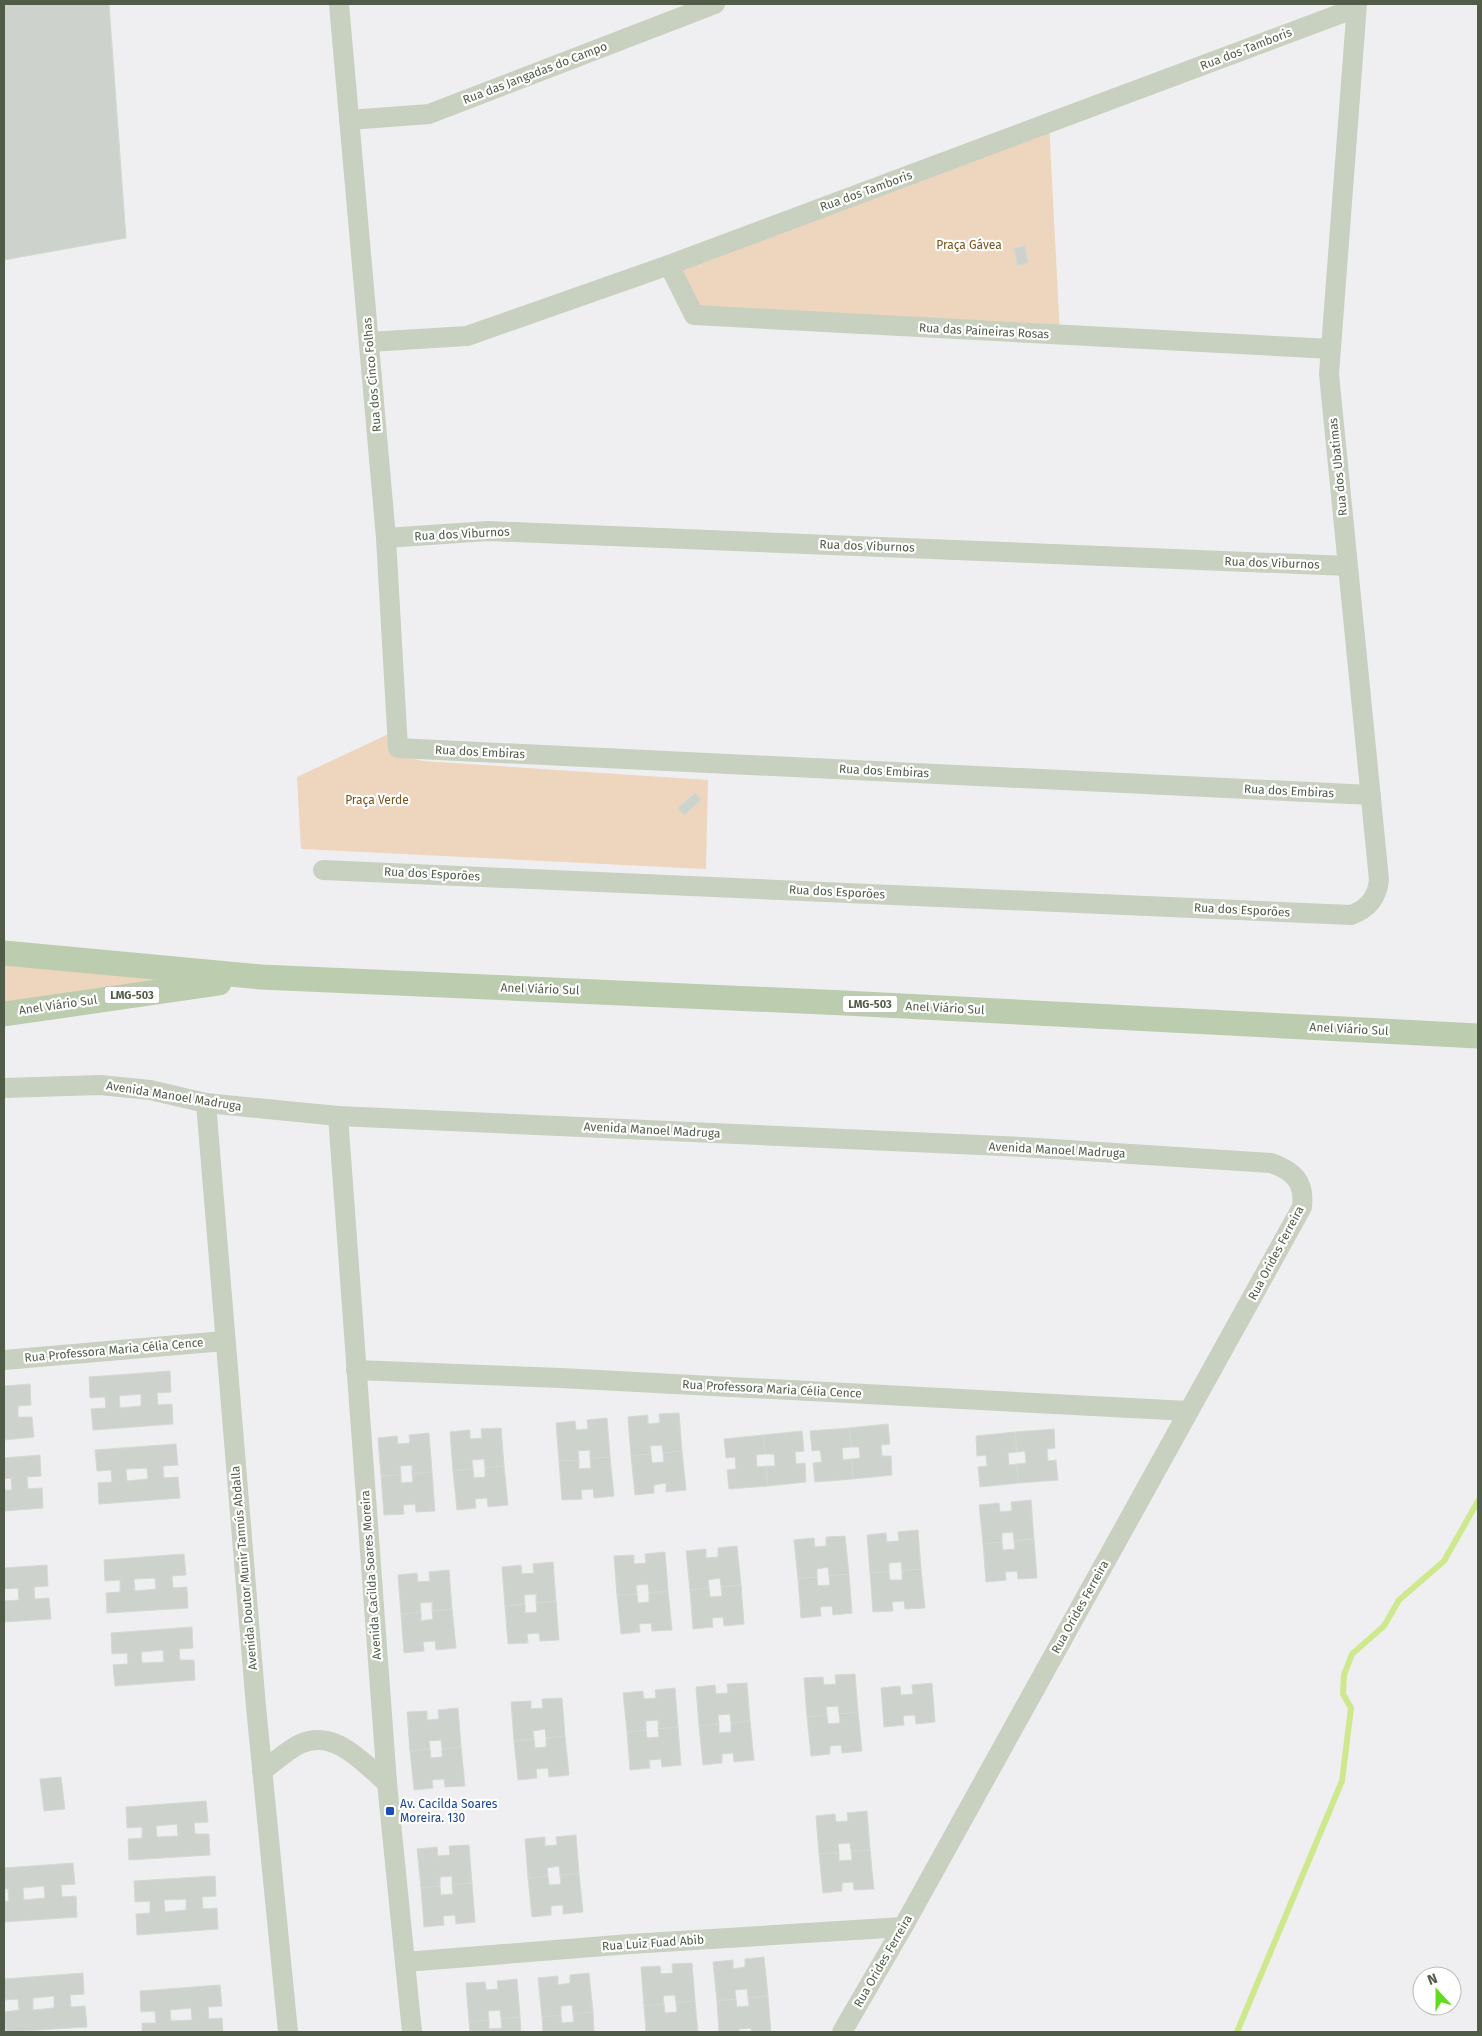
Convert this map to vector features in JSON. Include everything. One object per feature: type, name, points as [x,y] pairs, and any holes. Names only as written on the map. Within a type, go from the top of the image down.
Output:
[{"type":"main road","name":"Anel Viário Sul","points":[[4,953],[261,977],[845,1003],[1478,1036]]},
{"type":"main road","name":"Anel Viário Sul","points":[[4,1014],[261,977]]},
{"type":"street","name":"Rua dos Cinco Folhas","points":[[339,4],[386,538],[398,748]]},
{"type":"street","name":"Rua das Jangadas do Campo","points":[[349,120],[430,114],[715,4]]},
{"type":"street","name":"Rua dos Tamboris","points":[[369,342],[467,336],[670,265],[1356,6]]},
{"type":"street","name":"Rua dos Ubatimas","points":[[1351,915],[1362,911],[1378,892],[1379,880],[1329,374],[1356,6]]},
{"type":"street","name":"Rua das Paineiras Rosas","points":[[670,265],[694,315],[1331,349]]},
{"type":"street","name":"Rua dos Viburnos","points":[[386,538],[488,531],[1348,566]]},
{"type":"street","name":"Rua dos Embiras","points":[[398,748],[1371,795]]},
{"type":"street","name":"Rua dos Esporões","points":[[323,870],[1351,915]]},
{"type":"street","name":"Avenida Manoel Madruga","points":[[4,1088],[100,1085],[150,1090],[206,1103],[338,1116],[1022,1147],[1231,1160],[1271,1163],[1285,1168],[1297,1179]]},
{"type":"street","name":"Avenida Doutor Munir Tannús Abdalla","points":[[206,1103],[224,1341],[262,1771],[288,2032]]},
{"type":"street","name":"Avenida Cacilda Soares Moreira","points":[[338,1116],[387,1783],[412,2032]]},
{"type":"street","name":"Rua Orides Ferreira","points":[[842,2032],[903,1927],[1302,1208],[1304,1193],[1297,1179]]},
{"type":"street","name":"Rua Professora Maria Célia Cence","points":[[4,1360],[224,1341]]},
{"type":"street","name":"Rua Professora Maria Célia Cence","points":[[356,1370],[561,1378],[1188,1411]]},
{"type":"street","points":[[262,1771],[299,1744],[315,1739],[332,1742],[350,1751],[387,1783]]},
{"type":"street","name":"Rua Luiz Fuad Abib","points":[[405,1962],[630,1944],[903,1927]]},
{"type":"green space","name":"Praça Gávea","points":[[1049,123],[1060,335],[694,315],[669,265]]},
{"type":"green space","name":"Praça Verde","points":[[397,730],[406,757],[422,761],[708,780],[706,869],[301,849],[297,777]]},
{"type":"green space","points":[[4,953],[261,977],[4,1014]]},
{"type":"building","points":[[4,4],[109,4],[126,238],[4,260]]},
{"type":"building","points":[[1025,246],[1028,263],[1017,265],[1014,248]]},
{"type":"building","points":[[695,793],[701,800],[684,815],[678,808]]},
{"type":"building","points":[[170,1371],[171,1392],[157,1393],[158,1405],[172,1404],[173,1424],[93,1430],[91,1409],[106,1408],[105,1397],[90,1398],[89,1377]],"holes":[[[141,1394],[141,1406],[120,1408],[119,1396]]]},
{"type":"building","points":[[30,1384],[31,1405],[18,1406],[18,1417],[32,1417],[34,1437],[4,1440],[4,1386]]},
{"type":"building","points":[[679,1413],[682,1451],[663,1453],[662,1445],[650,1446],[651,1454],[631,1456],[628,1417],[648,1415],[648,1424],[660,1423],[659,1414]]},
{"type":"building","points":[[607,1418],[610,1457],[590,1459],[590,1450],[578,1451],[579,1460],[559,1461],[556,1423],[575,1421],[576,1430],[588,1429],[587,1420]]},
{"type":"building","points":[[888,1424],[890,1444],[881,1445],[882,1456],[891,1456],[892,1475],[853,1479],[852,1459],[860,1458],[859,1447],[851,1447],[849,1428]]},
{"type":"building","points":[[501,1428],[504,1466],[485,1468],[484,1459],[472,1460],[473,1469],[453,1471],[450,1432],[470,1430],[470,1439],[482,1438],[481,1429]]},
{"type":"building","points":[[849,1428],[851,1447],[842,1448],[843,1460],[852,1459],[853,1479],[815,1482],[813,1463],[822,1462],[820,1450],[812,1451],[810,1431]]},
{"type":"building","points":[[1054,1429],[1055,1448],[1047,1449],[1048,1461],[1056,1460],[1058,1480],[1019,1483],[1017,1464],[1026,1463],[1025,1451],[1017,1452],[1015,1432]]},
{"type":"building","points":[[802,1431],[804,1451],[795,1452],[796,1464],[805,1463],[806,1482],[768,1486],[766,1466],[775,1466],[774,1454],[765,1454],[763,1435]]},
{"type":"building","points":[[1015,1432],[1017,1452],[1008,1453],[1009,1465],[1017,1464],[1019,1483],[980,1487],[978,1467],[987,1466],[986,1455],[977,1456],[976,1436]]},
{"type":"building","points":[[429,1433],[432,1472],[412,1474],[412,1465],[400,1466],[401,1475],[381,1476],[378,1438],[397,1436],[398,1444],[410,1443],[409,1435]]},
{"type":"building","points":[[763,1435],[765,1454],[756,1455],[757,1467],[766,1466],[768,1486],[729,1489],[727,1470],[736,1469],[735,1457],[726,1458],[724,1439]]},
{"type":"building","points":[[176,1444],[178,1465],[163,1466],[164,1478],[178,1477],[180,1498],[99,1504],[98,1483],[112,1482],[111,1470],[97,1471],[95,1450]],"holes":[[[147,1468],[148,1479],[127,1481],[126,1469]]]},
{"type":"building","points":[[682,1451],[686,1490],[666,1492],[666,1483],[654,1485],[654,1493],[635,1495],[631,1456],[651,1454],[652,1463],[664,1462],[663,1453]]},
{"type":"building","points":[[40,1455],[41,1476],[27,1477],[28,1489],[42,1488],[43,1508],[4,1511],[4,1490],[12,1490],[11,1478],[4,1479],[4,1458]]},
{"type":"building","points":[[610,1457],[614,1496],[594,1498],[593,1489],[581,1490],[582,1499],[562,1500],[559,1461],[579,1460],[579,1469],[591,1468],[590,1459]]},
{"type":"building","points":[[504,1466],[508,1505],[488,1507],[487,1498],[475,1499],[476,1508],[457,1510],[453,1471],[473,1469],[474,1478],[485,1477],[485,1468]]},
{"type":"building","points":[[432,1472],[435,1511],[416,1512],[415,1504],[403,1505],[404,1514],[384,1515],[381,1476],[401,1475],[401,1483],[413,1482],[412,1474]]},
{"type":"building","points":[[1031,1500],[1034,1539],[1014,1541],[1013,1532],[1002,1533],[1002,1542],[983,1544],[979,1505],[999,1503],[1000,1512],[1012,1511],[1011,1502]]},
{"type":"building","points":[[918,1530],[921,1569],[902,1571],[901,1562],[889,1563],[889,1572],[870,1573],[867,1535],[886,1533],[887,1542],[899,1541],[898,1532]]},
{"type":"building","points":[[845,1536],[849,1574],[829,1576],[828,1567],[817,1569],[817,1577],[798,1579],[794,1540],[814,1538],[815,1547],[826,1546],[826,1537]]},
{"type":"building","points":[[1034,1539],[1037,1578],[1018,1579],[1017,1571],[1005,1572],[1006,1580],[986,1582],[983,1544],[1002,1542],[1003,1550],[1015,1549],[1014,1541]]},
{"type":"building","points":[[737,1546],[741,1585],[721,1587],[720,1578],[708,1580],[709,1588],[690,1590],[686,1551],[706,1549],[706,1558],[718,1557],[718,1548]]},
{"type":"building","points":[[665,1552],[668,1591],[649,1593],[648,1584],[636,1585],[637,1594],[617,1595],[614,1556],[634,1555],[634,1564],[646,1563],[645,1554]]},
{"type":"building","points":[[184,1554],[186,1575],[172,1576],[173,1588],[187,1587],[188,1608],[107,1613],[106,1593],[120,1592],[120,1580],[105,1581],[104,1560]],"holes":[[[155,1578],[156,1589],[135,1591],[134,1579]]]},
{"type":"building","points":[[553,1562],[556,1601],[536,1603],[536,1594],[524,1595],[525,1604],[505,1606],[502,1567],[521,1565],[522,1574],[534,1573],[533,1564]]},
{"type":"building","points":[[47,1565],[48,1586],[34,1587],[35,1599],[49,1598],[51,1619],[4,1622],[4,1601],[19,1600],[18,1588],[4,1589],[4,1568]]},
{"type":"building","points":[[921,1569],[925,1608],[905,1609],[904,1601],[892,1602],[893,1611],[873,1612],[870,1573],[889,1572],[890,1580],[902,1580],[902,1571]]},
{"type":"building","points":[[449,1570],[452,1609],[432,1611],[432,1602],[420,1603],[421,1612],[401,1614],[398,1575],[417,1573],[418,1582],[430,1581],[429,1572]]},
{"type":"building","points":[[849,1574],[852,1613],[833,1615],[832,1606],[820,1607],[821,1616],[801,1618],[798,1579],[817,1577],[818,1586],[830,1585],[829,1576]]},
{"type":"building","points":[[741,1585],[744,1624],[724,1626],[723,1617],[712,1618],[713,1627],[693,1629],[690,1590],[709,1588],[710,1597],[722,1596],[721,1587]]},
{"type":"building","points":[[668,1591],[672,1630],[652,1631],[651,1623],[639,1624],[640,1632],[621,1634],[617,1595],[637,1594],[638,1603],[649,1602],[649,1593]]},
{"type":"building","points":[[556,1601],[559,1640],[540,1641],[539,1633],[527,1634],[528,1643],[508,1644],[505,1606],[525,1604],[525,1613],[537,1612],[536,1603]]},
{"type":"building","points":[[452,1609],[456,1648],[436,1650],[435,1641],[423,1642],[424,1651],[404,1653],[401,1614],[421,1612],[421,1621],[433,1619],[432,1611]]},
{"type":"building","points":[[192,1627],[193,1648],[179,1649],[180,1660],[194,1660],[195,1680],[115,1686],[113,1665],[128,1664],[127,1653],[112,1654],[111,1633]],"holes":[[[163,1650],[164,1662],[142,1663],[141,1652]]]},
{"type":"building","points":[[855,1674],[858,1712],[839,1714],[838,1706],[826,1707],[827,1715],[807,1717],[804,1678],[823,1677],[824,1685],[836,1684],[835,1675]]},
{"type":"building","points":[[747,1683],[750,1721],[731,1723],[730,1714],[718,1715],[719,1724],[699,1726],[696,1687],[715,1685],[716,1694],[728,1693],[727,1684]]},
{"type":"building","points":[[932,1683],[935,1722],[916,1724],[915,1715],[903,1716],[904,1725],[884,1727],[881,1688],[900,1686],[901,1695],[913,1694],[912,1685]]},
{"type":"building","points":[[675,1688],[678,1727],[658,1729],[658,1720],[646,1721],[646,1730],[627,1732],[623,1693],[643,1691],[644,1699],[656,1698],[655,1690]]},
{"type":"building","points":[[562,1698],[565,1736],[546,1738],[545,1729],[533,1731],[534,1739],[514,1741],[511,1702],[531,1701],[531,1709],[543,1708],[542,1699]]},
{"type":"building","points":[[458,1708],[461,1747],[442,1749],[441,1740],[429,1741],[430,1749],[410,1751],[407,1712],[427,1711],[427,1720],[439,1719],[438,1710]]},
{"type":"building","points":[[858,1712],[862,1751],[842,1753],[841,1745],[830,1746],[830,1754],[811,1756],[807,1717],[827,1715],[828,1724],[840,1723],[839,1714]]},
{"type":"building","points":[[750,1721],[754,1760],[734,1762],[733,1753],[722,1754],[722,1763],[703,1765],[699,1726],[719,1724],[719,1733],[731,1732],[731,1723]]},
{"type":"building","points":[[678,1727],[681,1765],[662,1767],[661,1759],[649,1760],[650,1768],[630,1770],[627,1732],[646,1730],[647,1738],[659,1737],[658,1729]]},
{"type":"building","points":[[565,1736],[569,1775],[549,1777],[548,1768],[536,1769],[537,1778],[518,1780],[514,1741],[534,1739],[535,1748],[546,1747],[546,1738]]},
{"type":"building","points":[[461,1747],[465,1786],[445,1787],[444,1779],[432,1780],[433,1788],[414,1790],[410,1751],[430,1749],[431,1758],[442,1757],[442,1749]]},
{"type":"building","points":[[61,1777],[65,1809],[44,1811],[40,1779]]},
{"type":"building","points":[[206,1801],[208,1822],[194,1823],[195,1834],[209,1834],[210,1855],[129,1860],[128,1839],[142,1838],[142,1827],[127,1828],[126,1807]],"holes":[[[177,1824],[178,1836],[157,1837],[156,1826]]]},
{"type":"building","points":[[867,1811],[870,1850],[851,1851],[850,1843],[838,1844],[839,1853],[819,1854],[816,1816],[835,1814],[836,1822],[848,1821],[847,1813]]},
{"type":"building","points":[[576,1835],[579,1874],[560,1875],[559,1866],[547,1868],[548,1876],[528,1878],[525,1839],[545,1837],[545,1846],[557,1845],[556,1837]]},
{"type":"building","points":[[469,1845],[472,1883],[452,1885],[452,1876],[440,1877],[440,1886],[421,1888],[417,1849],[437,1847],[438,1856],[450,1855],[449,1846]]},
{"type":"building","points":[[870,1850],[874,1889],[854,1890],[853,1882],[842,1883],[842,1891],[823,1893],[819,1854],[839,1853],[839,1861],[852,1860],[851,1851]]},
{"type":"building","points":[[73,1863],[75,1884],[61,1885],[62,1897],[76,1896],[77,1917],[4,1922],[4,1901],[9,1901],[8,1889],[4,1889],[4,1868]],"holes":[[[44,1886],[45,1898],[24,1900],[23,1888]]]},
{"type":"building","points":[[579,1874],[583,1912],[563,1914],[563,1905],[551,1906],[551,1915],[532,1917],[528,1878],[548,1876],[549,1885],[561,1884],[560,1875]]},
{"type":"building","points":[[215,1876],[216,1896],[202,1897],[203,1909],[217,1908],[218,1929],[137,1935],[136,1914],[150,1913],[150,1901],[135,1902],[134,1881]],"holes":[[[186,1899],[186,1910],[165,1912],[164,1900]]]},
{"type":"building","points":[[472,1883],[475,1922],[456,1924],[455,1915],[443,1916],[444,1925],[424,1927],[421,1888],[440,1886],[441,1895],[453,1894],[452,1885]]},
{"type":"building","points":[[764,1957],[768,1996],[748,1998],[747,1989],[735,1990],[736,1999],[717,2001],[713,1962],[733,1960],[733,1969],[745,1967],[745,1959]]},
{"type":"building","points":[[692,1963],[695,2001],[676,2003],[675,1995],[663,1996],[664,2004],[644,2006],[641,1967],[660,1966],[661,1974],[673,1973],[672,1964]]},
{"type":"building","points":[[83,1973],[84,1994],[70,1995],[71,2007],[85,2006],[87,2027],[6,2032],[4,2012],[19,2010],[18,1999],[4,2000],[4,1979]],"holes":[[[54,1996],[54,2008],[33,2010],[33,1998]]]},
{"type":"building","points":[[589,1973],[593,2012],[573,2014],[572,2005],[561,2006],[561,2015],[542,2017],[538,1978],[558,1976],[558,1985],[570,1983],[570,1975]]},
{"type":"building","points":[[517,1979],[520,2017],[501,2019],[500,2010],[488,2011],[489,2020],[469,2022],[466,1983],[485,1982],[486,1990],[498,1989],[497,1981]]},
{"type":"building","points":[[220,1985],[222,2006],[208,2007],[209,2019],[222,2018],[223,2032],[142,2032],[142,2023],[156,2023],[155,2011],[141,2012],[140,1991]],"holes":[[[191,2008],[192,2020],[171,2021],[170,2010]]]},
{"type":"building","points":[[768,1996],[771,2032],[751,2032],[751,2028],[739,2029],[739,2032],[719,2032],[717,2001],[736,1999],[737,2007],[749,2006],[748,1998]]},
{"type":"building","points":[[695,2001],[698,2032],[646,2032],[644,2006],[664,2004],[665,2013],[677,2012],[676,2003]]},
{"type":"building","points":[[593,2012],[594,2032],[543,2032],[542,2017],[561,2015],[562,2023],[574,2022],[573,2014]]},
{"type":"building","points":[[520,2017],[521,2032],[470,2032],[469,2022],[489,2020],[489,2029],[502,2028],[501,2019]]},
{"type":"waterway","points":[[1237,2032],[1342,1781],[1351,1708],[1343,1694],[1344,1675],[1352,1654],[1384,1626],[1399,1600],[1444,1561],[1478,1501]]},
{"type":"place","name":"Av. Cacilda Soares Moreira. 130","points":[[390,1811]]}]
